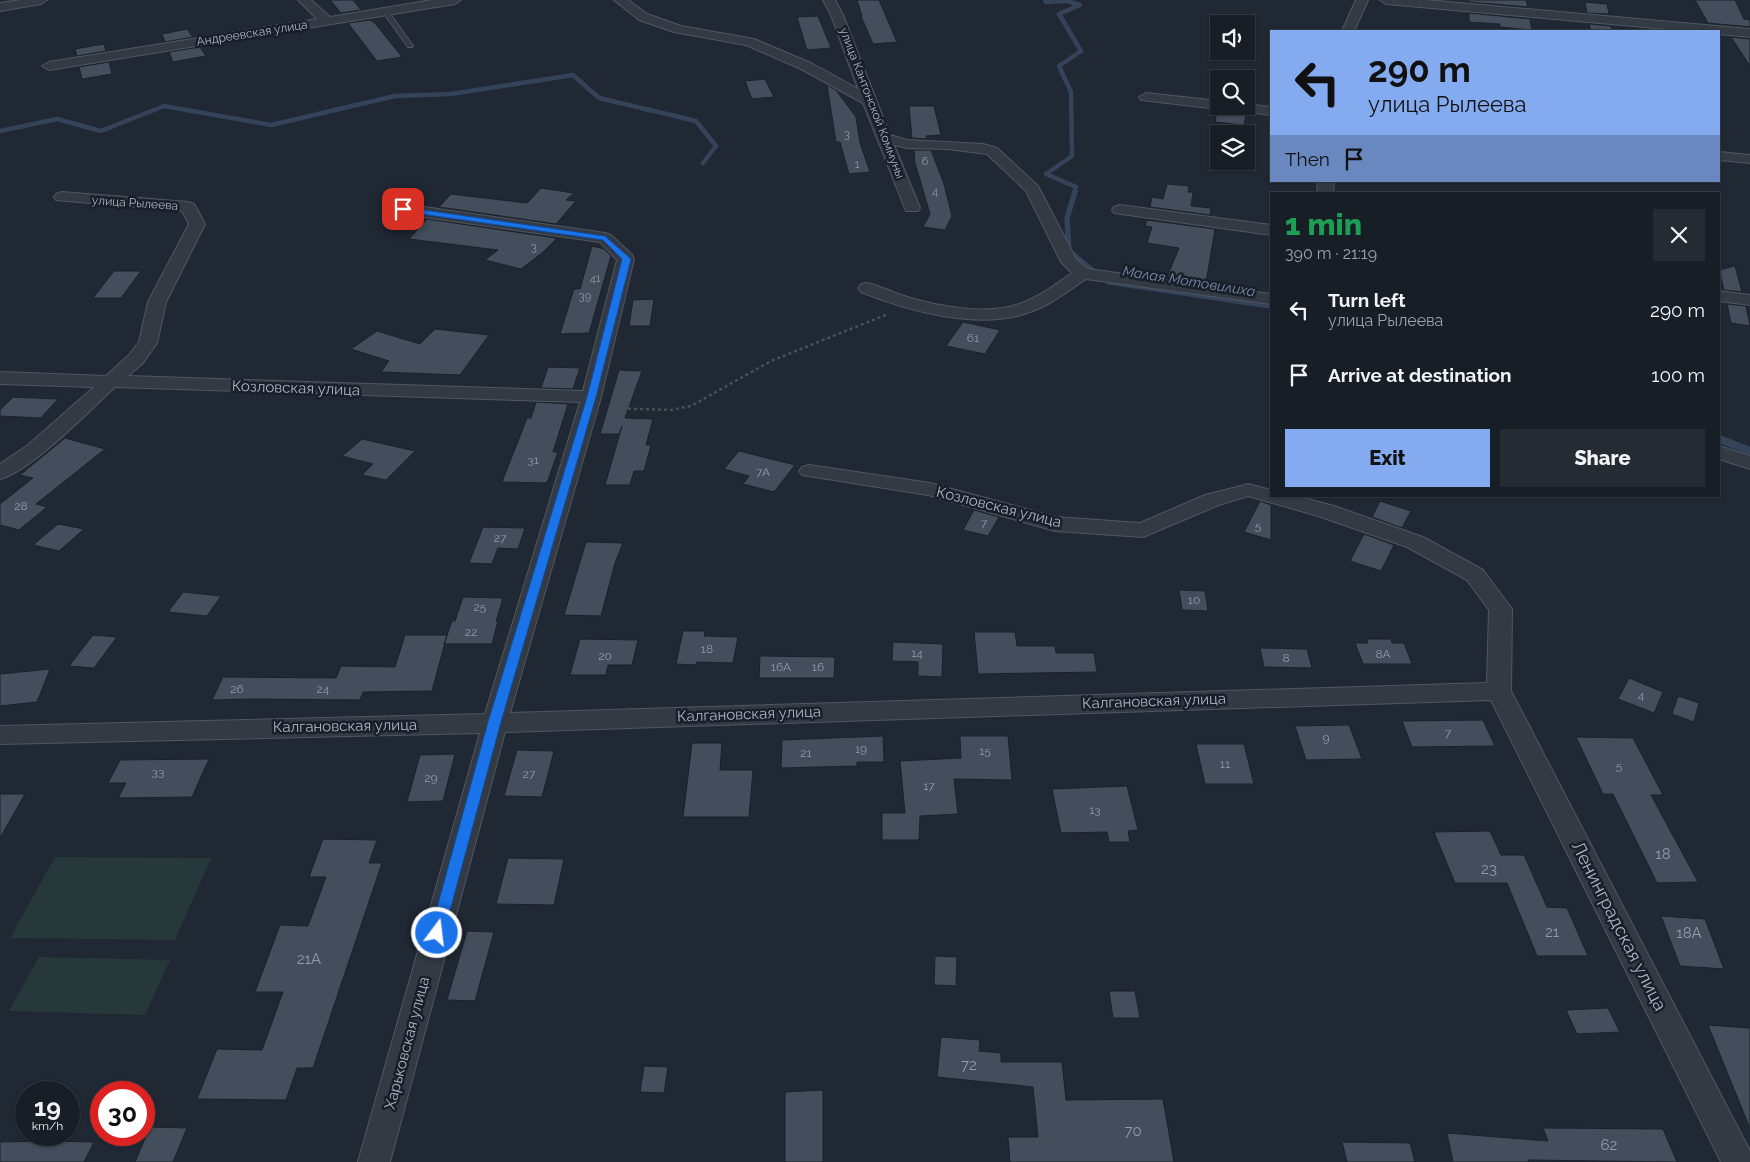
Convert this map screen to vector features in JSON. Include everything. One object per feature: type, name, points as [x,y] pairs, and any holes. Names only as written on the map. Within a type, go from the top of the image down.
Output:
[{"type":"street","points":[[0,7],[41,0]]},
{"type":"street","points":[[304,0],[327,21]]},
{"type":"street","name":"Андреевская улица","points":[[48,66],[455,0]]},
{"type":"street","points":[[620,0],[643,17],[678,29],[750,42],[808,67],[869,101]]},
{"type":"street","name":"улица Кантонской Коммуны","points":[[829,0],[837,15],[912,208]]},
{"type":"street","points":[[1348,30],[1362,0]]},
{"type":"street","points":[[1386,0],[1717,30]]},
{"type":"street","points":[[1720,30],[1750,33]]},
{"type":"street","points":[[1146,97],[1210,104]]},
{"type":"street","points":[[1255,109],[1270,111]]},
{"type":"street","points":[[885,138],[907,144],[966,147],[992,151],[1033,189],[1069,262],[1083,274],[1270,299]]},
{"type":"street","points":[[1720,156],[1750,159]]},
{"type":"street","name":"улица Рылеева","points":[[62,197],[188,207],[197,224],[158,302],[148,342],[136,359],[109,383]]},
{"type":"street","name":"Харьковская улица","points":[[374,1162],[494,722],[591,397],[626,259],[605,238],[403,209]]},
{"type":"street","points":[[1120,210],[1270,230]]},
{"type":"street","points":[[867,288],[888,298],[984,316],[1018,311],[1057,292],[1083,274]]},
{"type":"street","points":[[1720,296],[1750,300]]},
{"type":"street","name":"Козловская улица","points":[[0,378],[591,397]]},
{"type":"street","points":[[0,474],[36,449],[109,383]]},
{"type":"street","points":[[1720,452],[1750,463]]},
{"type":"street","name":"Козловская улица","points":[[809,471],[930,489],[1055,524],[1143,530],[1212,500],[1239,492],[1248,490],[1270,496]]},
{"type":"street","name":"Козловская улица","points":[[1275,497],[1326,511],[1415,542],[1475,575],[1501,609],[1499,690]]},
{"type":"street","name":"Калгановская улица","points":[[0,735],[494,722],[1499,690]]},
{"type":"street","name":"Ленинградская улица","points":[[1499,690],[1738,1162]]},
{"type":"lane","points":[[386,12],[410,46]]},
{"type":"path","points":[[591,397],[603,408],[671,410],[691,406],[771,361],[887,315]]},
{"type":"shaded area","points":[[55,857],[211,858],[175,940],[10,938]]},
{"type":"shaded area","points":[[39,957],[170,960],[145,1015],[9,1011]]},
{"type":"building","points":[[330,0],[353,0],[361,10],[341,13]]},
{"type":"building","points":[[857,0],[879,0],[897,42],[873,44],[861,16]]},
{"type":"building","points":[[1468,0],[1526,0],[1528,7],[1468,2]]},
{"type":"building","points":[[1695,0],[1735,0],[1744,19],[1750,20],[1750,27],[1708,23]]},
{"type":"building","points":[[1585,2],[1607,4],[1609,14],[1587,13]]},
{"type":"building","points":[[1469,13],[1530,19],[1532,30],[1500,27],[1500,24],[1469,22]]},
{"type":"building","points":[[818,16],[831,48],[807,50],[797,17]]},
{"type":"building","points":[[370,20],[374,22],[402,57],[377,61],[348,23]]},
{"type":"building","points":[[1589,24],[1611,26],[1612,30],[1591,30]]},
{"type":"building","points":[[187,29],[193,37],[165,42],[162,34]]},
{"type":"building","points":[[1731,37],[1750,39],[1750,66]]},
{"type":"building","points":[[104,44],[106,51],[77,56],[75,49]]},
{"type":"building","points":[[200,47],[206,56],[173,62],[169,52]]},
{"type":"building","points":[[109,62],[112,74],[82,79],[79,67]]},
{"type":"building","points":[[765,79],[774,97],[752,99],[745,81]]},
{"type":"building","points":[[827,85],[836,90],[856,117],[860,143],[870,172],[849,174],[840,142],[836,142]]},
{"type":"building","points":[[909,106],[934,106],[941,135],[926,136],[927,139],[912,138]]},
{"type":"building","points":[[1216,115],[1246,115],[1244,125],[1215,122]]},
{"type":"building","points":[[914,150],[931,150],[944,184],[952,216],[945,230],[923,227],[930,214],[915,163]]},
{"type":"building","points":[[1167,184],[1189,186],[1188,192],[1193,192],[1191,206],[1211,208],[1210,215],[1150,207],[1152,197],[1163,199]]},
{"type":"building","points":[[541,188],[574,193],[566,200],[576,201],[556,224],[439,207],[451,194],[527,203]]},
{"type":"building","points":[[427,219],[557,238],[542,253],[521,269],[485,260],[498,250],[409,239]]},
{"type":"building","points":[[1147,220],[1215,229],[1206,283],[1167,277],[1179,248],[1147,243],[1152,227],[1145,226]]},
{"type":"building","points":[[592,246],[604,249],[611,256],[589,333],[560,334],[574,289],[580,289]]},
{"type":"building","points":[[1735,266],[1742,292],[1724,290],[1720,270]]},
{"type":"building","points":[[114,271],[141,271],[121,298],[93,298]]},
{"type":"building","points":[[654,299],[650,326],[629,326],[633,300]]},
{"type":"building","points":[[1727,304],[1746,306],[1750,326],[1731,323]]},
{"type":"building","points":[[963,322],[1000,330],[985,354],[946,346]]},
{"type":"building","points":[[435,329],[489,335],[460,375],[381,372],[389,361],[351,349],[377,331],[420,344]]},
{"type":"building","points":[[548,367],[580,368],[573,389],[541,388]]},
{"type":"building","points":[[619,370],[642,371],[625,418],[653,419],[646,445],[651,445],[644,471],[634,471],[630,485],[605,485],[622,426],[619,434],[600,434]]},
{"type":"building","points":[[13,397],[58,399],[41,418],[0,416],[0,410]]},
{"type":"building","points":[[536,402],[568,404],[553,452],[558,452],[547,483],[502,482],[527,418],[531,418]]},
{"type":"building","points":[[65,438],[105,449],[36,504],[47,507],[19,530],[0,525],[0,504],[33,478],[20,475]]},
{"type":"building","points":[[362,439],[415,451],[386,480],[362,475],[373,464],[342,456]]},
{"type":"building","points":[[739,451],[795,465],[774,492],[743,484],[749,476],[724,469]]},
{"type":"building","points":[[1260,501],[1271,505],[1271,540],[1244,532]]},
{"type":"building","points":[[1380,501],[1411,511],[1402,528],[1372,517]]},
{"type":"building","points":[[974,510],[999,517],[988,536],[963,530]]},
{"type":"building","points":[[58,524],[84,529],[59,551],[33,545]]},
{"type":"building","points":[[483,527],[525,528],[518,549],[498,548],[492,564],[469,563]]},
{"type":"building","points":[[1364,534],[1394,545],[1381,571],[1350,561]]},
{"type":"building","points":[[586,542],[623,543],[615,563],[601,616],[564,615]]},
{"type":"building","points":[[1179,590],[1205,591],[1208,611],[1182,610]]},
{"type":"building","points":[[183,592],[221,596],[207,616],[168,612]]},
{"type":"building","points":[[463,597],[503,598],[492,644],[444,644],[452,621],[455,621]]},
{"type":"building","points":[[683,631],[705,631],[704,636],[738,637],[733,663],[697,662],[696,665],[676,664]]},
{"type":"building","points":[[974,632],[1015,632],[1017,646],[1055,646],[1056,653],[1094,653],[1097,672],[978,674]]},
{"type":"building","points":[[93,635],[117,637],[94,668],[69,666]]},
{"type":"building","points":[[405,635],[447,635],[432,691],[363,692],[360,700],[212,700],[223,677],[336,678],[341,666],[395,667]]},
{"type":"building","points":[[580,639],[638,640],[632,665],[608,665],[606,675],[570,675]]},
{"type":"building","points":[[1366,639],[1391,639],[1392,643],[1404,643],[1412,664],[1363,664],[1355,643],[1368,643]]},
{"type":"building","points":[[893,642],[943,644],[942,677],[918,676],[918,662],[892,661]]},
{"type":"building","points":[[1260,648],[1307,649],[1312,668],[1264,667]]},
{"type":"building","points":[[760,656],[835,657],[834,678],[759,678]]},
{"type":"building","points":[[50,669],[37,702],[0,706],[0,674]]},
{"type":"building","points":[[1629,678],[1663,692],[1654,713],[1618,699]]},
{"type":"building","points":[[1678,696],[1699,703],[1694,722],[1672,714]]},
{"type":"building","points":[[1483,720],[1495,746],[1412,747],[1402,721]]},
{"type":"building","points":[[1349,725],[1362,759],[1306,760],[1295,726]]},
{"type":"building","points":[[883,736],[884,762],[857,762],[857,766],[781,768],[782,740]]},
{"type":"building","points":[[960,736],[1008,736],[1012,780],[954,779],[958,814],[920,816],[919,840],[882,840],[882,813],[905,813],[900,761],[961,758]]},
{"type":"building","points":[[1576,737],[1633,738],[1663,795],[1651,795],[1698,882],[1657,883],[1613,794],[1603,794]]},
{"type":"building","points":[[692,743],[722,743],[720,770],[753,770],[749,817],[683,817]]},
{"type":"building","points":[[1196,744],[1244,744],[1254,784],[1205,784]]},
{"type":"building","points":[[517,750],[554,751],[542,797],[504,796]]},
{"type":"building","points":[[455,754],[443,801],[407,802],[420,755]]},
{"type":"building","points":[[209,759],[192,797],[118,798],[126,783],[108,783],[120,760]]},
{"type":"building","points":[[1127,786],[1138,830],[1128,831],[1130,842],[1109,842],[1107,832],[1061,833],[1052,789]]},
{"type":"building","points":[[0,794],[25,794],[0,838]]},
{"type":"building","points":[[1490,831],[1501,855],[1524,855],[1547,907],[1567,908],[1588,956],[1537,956],[1507,883],[1455,883],[1434,832]]},
{"type":"building","points":[[323,839],[377,840],[369,863],[382,863],[313,1068],[297,1068],[286,1100],[197,1099],[217,1049],[262,1050],[283,992],[255,992],[280,925],[308,926],[326,877],[309,877]]},
{"type":"building","points":[[508,858],[564,859],[554,905],[496,904]]},
{"type":"building","points":[[1661,916],[1705,919],[1724,969],[1680,966]]},
{"type":"building","points":[[467,931],[494,932],[475,1001],[447,1000]]},
{"type":"building","points":[[935,956],[957,957],[956,986],[934,985]]},
{"type":"building","points":[[1109,991],[1135,991],[1140,1018],[1113,1018]]},
{"type":"building","points":[[1608,1008],[1620,1032],[1577,1034],[1566,1010]]},
{"type":"building","points":[[1708,1025],[1750,1028],[1750,1126],[1749,1126]]},
{"type":"building","points":[[941,1037],[980,1040],[979,1051],[1001,1053],[1001,1062],[1062,1062],[1066,1100],[1163,1099],[1174,1162],[1010,1162],[1008,1137],[1038,1137],[1033,1087],[937,1077]]},
{"type":"building","points":[[644,1066],[668,1067],[664,1093],[640,1092]]},
{"type":"building","points":[[823,1090],[823,1162],[785,1162],[785,1092]]},
{"type":"building","points":[[155,1127],[187,1128],[173,1162],[135,1162],[142,1146],[155,1146]]},
{"type":"building","points":[[1543,1128],[1663,1129],[1677,1162],[1528,1160],[1529,1162],[1453,1162],[1447,1133],[1548,1141]]},
{"type":"building","points":[[0,1142],[15,1142],[15,1146],[80,1146],[80,1142],[90,1142],[90,1146],[92,1146],[84,1162],[0,1162]]},
{"type":"building","points":[[1342,1142],[1410,1143],[1415,1162],[1347,1162]]},
{"type":"waterway","points":[[1045,0],[1046,2],[1067,1],[1080,5],[1059,14],[1081,51],[1059,66],[1071,92],[1072,156],[1046,174],[1076,187],[1074,193]]},
{"type":"waterway","points":[[0,131],[57,119],[101,131],[164,106],[271,125],[395,96],[451,94],[573,75],[599,98],[696,121],[716,146],[703,163]]},
{"type":"waterway","points":[[1075,192],[1067,218],[1069,251],[1098,275]]},
{"type":"waterway","name":"Малая Мотовилиха","points":[[1109,282],[1270,306]]},
{"type":"waterway","name":"Малая Мотовилиха","points":[[1720,439],[1750,451]]},
{"type":"route","points":[[403,209],[605,238],[626,259],[591,397],[494,722],[437,933]]}]
